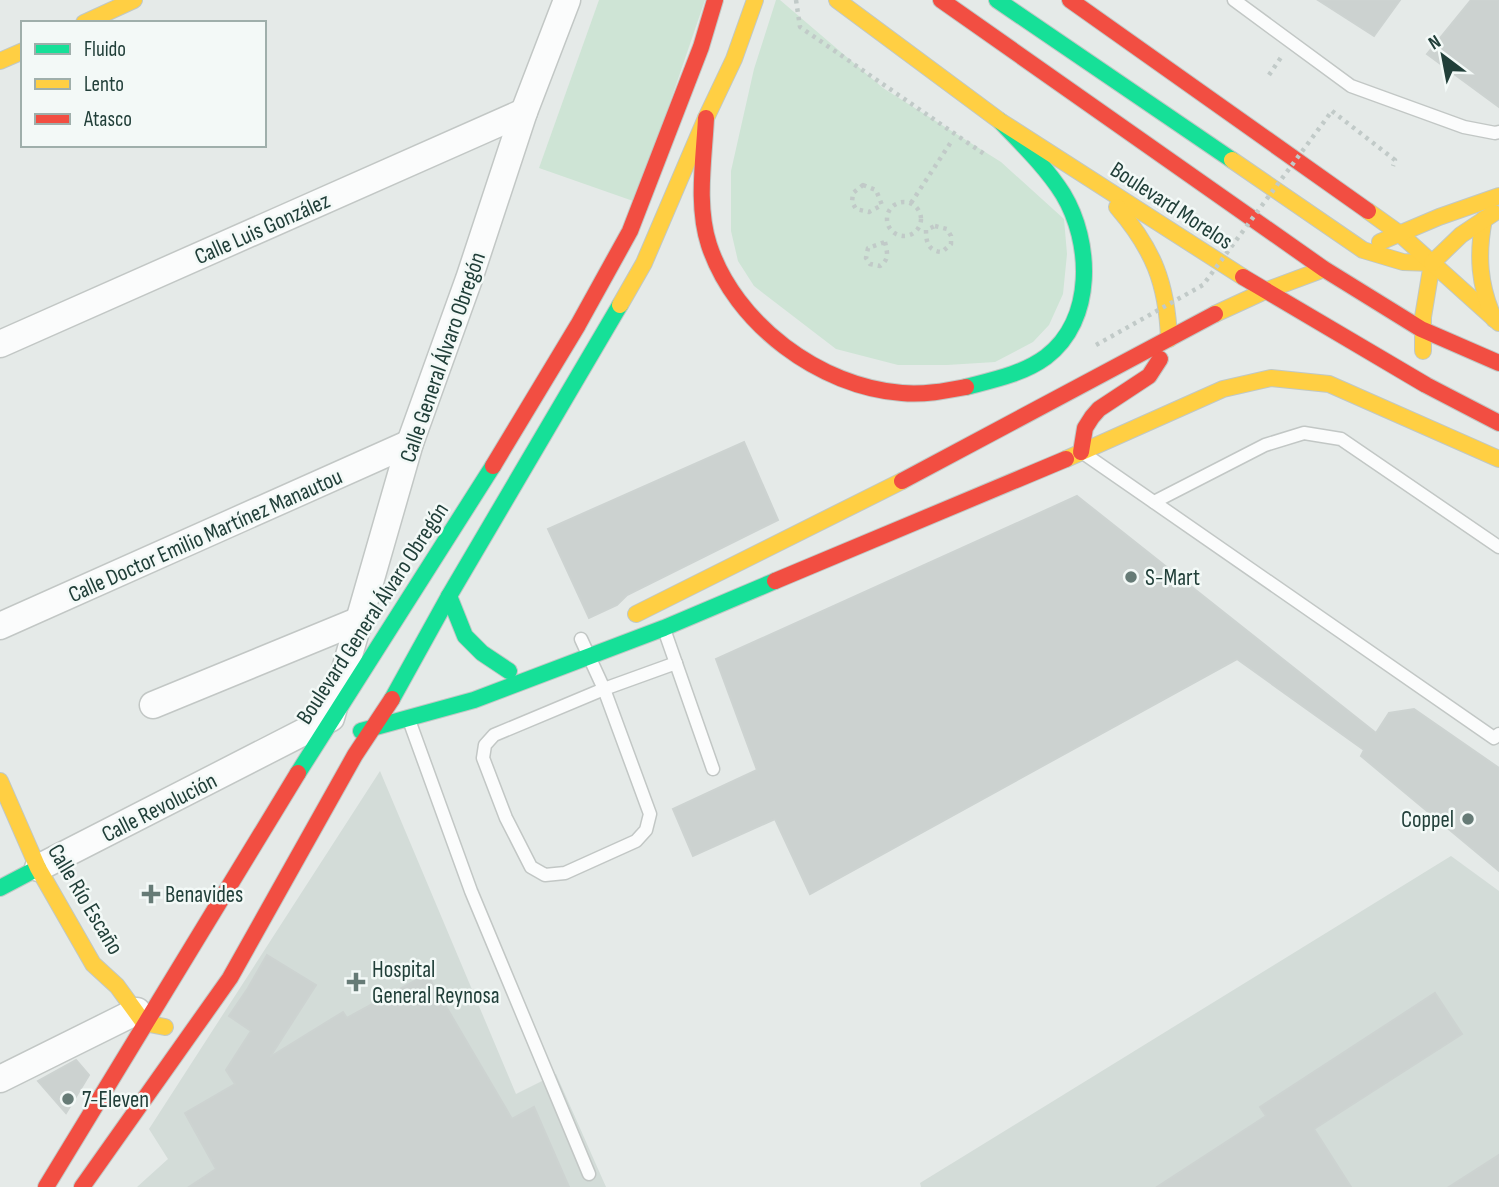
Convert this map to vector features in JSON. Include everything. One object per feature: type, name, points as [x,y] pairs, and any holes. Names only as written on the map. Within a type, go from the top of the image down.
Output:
[{"type":"main road","points":[[88,21],[134,0]]},
{"type":"main road","name":"Boulevard General Álvaro Obregón","points":[[46,1187],[140,1017],[343,726],[578,325],[630,231],[701,47],[715,0]]},
{"type":"main road","points":[[82,1187],[230,978],[355,755],[389,704],[449,596],[645,263],[734,59],[755,0]]},
{"type":"main road","name":"Boulevard Morelos","points":[[836,0],[1000,121],[1092,181],[1265,291],[1426,385],[1499,423]]},
{"type":"main road","name":"Boulevard Morelos","points":[[941,0],[1324,269],[1421,329],[1499,363]]},
{"type":"main road","points":[[997,0],[1363,250],[1394,260],[1432,263]]},
{"type":"main road","points":[[1070,0],[1400,234],[1497,321]]},
{"type":"main road","points":[[0,61],[21,52]]},
{"type":"main road","points":[[706,118],[702,211],[714,259],[734,295],[758,321],[804,360],[841,379],[876,389],[929,394],[1000,379],[1042,359],[1055,349],[1071,328],[1080,305],[1083,262],[1080,239],[1068,204],[1055,182],[1000,121]]},
{"type":"main road","points":[[1081,452],[1085,428],[1092,417],[1099,409],[1149,376],[1169,340],[1169,310],[1163,281],[1152,253],[1121,211],[1092,181]]},
{"type":"main road","points":[[618,622],[655,606],[892,486],[1265,291],[1499,196]]},
{"type":"main road","points":[[1426,385],[1421,329],[1432,263],[1461,235],[1499,210]]},
{"type":"main road","points":[[1485,219],[1478,244],[1478,270],[1483,296],[1497,321]]},
{"type":"main road","points":[[343,726],[373,729],[409,720],[474,699],[664,628],[1081,452],[1223,389],[1271,378],[1329,384],[1499,458]]},
{"type":"main road","points":[[1042,448],[1081,452]]},
{"type":"main road","points":[[892,486],[929,482]]},
{"type":"main road","points":[[449,596],[465,636],[482,653],[515,668],[482,678]]},
{"type":"main road","points":[[343,726],[389,704],[416,697]]},
{"type":"main road","name":"Calle Río Escaño","points":[[0,781],[38,868],[93,964],[117,986],[140,1017]]},
{"type":"main road","name":"Calle Revolución","points":[[0,888],[38,868]]},
{"type":"main road","points":[[140,1017],[194,1031]]},
{"type":"street","name":"Calle General Álvaro Obregón","points":[[343,726],[359,620],[410,443],[469,279],[524,112],[567,0]]},
{"type":"street","name":"Calle Luis González","points":[[0,344],[524,112]]},
{"type":"street","name":"Calle Doctor Emilio Martínez Manautou","points":[[0,626],[410,443]]},
{"type":"street","points":[[153,705],[359,620]]},
{"type":"street","name":"Calle Revolución","points":[[38,868],[281,746],[343,726]]},
{"type":"street","points":[[0,1079],[140,1017]]},
{"type":"lane","points":[[1234,0],[1351,86],[1464,127],[1495,134],[1499,132]]},
{"type":"lane","points":[[1154,502],[1265,445],[1304,433],[1341,439],[1499,547]]},
{"type":"lane","points":[[1081,452],[1497,738]]},
{"type":"lane","points":[[655,606],[713,769]]},
{"type":"lane","points":[[581,639],[604,690],[650,814],[646,830],[636,841],[565,873],[545,875],[531,867],[506,818],[483,758],[485,745],[494,735],[604,690],[676,663]]},
{"type":"lane","points":[[409,720],[471,891],[589,1174]]},
{"type":"path","points":[[796,0],[800,27],[995,162]]},
{"type":"path","points":[[1269,75],[1283,54]]},
{"type":"path","points":[[1096,345],[1203,285],[1332,111],[1395,160],[1393,166]]},
{"type":"path","points":[[911,203],[953,139]]},
{"type":"path","points":[[863,185],[872,187],[879,194],[881,205],[869,212],[860,212],[854,206],[853,193],[863,185]]},
{"type":"path","points":[[901,202],[911,203],[919,211],[920,226],[905,236],[894,233],[887,223],[889,209],[901,202]]},
{"type":"path","points":[[881,205],[889,209]]},
{"type":"path","points":[[920,226],[926,230]]},
{"type":"path","points":[[939,226],[947,229],[952,240],[949,247],[942,252],[930,248],[926,230],[939,226]]},
{"type":"path","points":[[885,242],[888,254],[886,261],[877,267],[870,264],[866,255],[868,248],[885,242],[894,233]]},
{"type":"shaded area","name":"Hospital General Reynosa","points":[[380,771],[516,1094],[556,1074],[606,1187],[137,1187],[168,1159],[149,1129]]},
{"type":"shaded area","points":[[1451,856],[1499,891],[1499,1187],[921,1187],[920,1183]]},
{"type":"green space","points":[[599,0],[705,0],[636,202],[539,168]]},
{"type":"green space","points":[[776,0],[780,0],[883,88],[1001,162],[1064,219],[1067,254],[1063,294],[1049,325],[1033,342],[995,362],[898,365],[836,349],[754,286],[738,261],[731,231],[731,171],[754,69]]},
{"type":"building","points":[[1318,0],[1400,0],[1374,36]]},
{"type":"building","points":[[1471,0],[1499,0],[1499,107],[1427,54]]},
{"type":"building","points":[[744,442],[778,520],[627,595],[617,605],[589,618],[548,529]]},
{"type":"building","points":[[1077,496],[1376,733],[1389,713],[1414,709],[1499,768],[1499,871],[1361,756],[1364,750],[1237,659],[810,894],[775,819],[693,856],[673,809],[757,770],[716,659]]},
{"type":"building","points":[[267,955],[316,985],[270,1057],[343,1012],[347,1018],[427,974],[512,1119],[534,1107],[569,1187],[189,1187],[216,1169],[185,1113],[235,1084],[226,1070],[251,1031],[229,1016]]},
{"type":"building","points":[[1435,993],[1462,1034],[1314,1129],[1351,1187],[1157,1187],[1266,1116],[1260,1107]]},
{"type":"building","name":"7-Eleven","points":[[76,1060],[89,1075],[66,1113],[38,1081]]},
{"type":"building","points":[[1499,1155],[1499,1187],[1449,1187]]},
{"type":"traffic: fast","points":[[997,0],[1232,160]]},
{"type":"traffic: fast","points":[[966,387],[1018,372],[1046,357],[1062,341],[1073,323],[1081,302],[1084,280],[1079,235],[1073,213],[1063,194],[1041,165],[1000,121]]},
{"type":"traffic: fast","points":[[392,699],[449,596],[620,305]]},
{"type":"traffic: fast","points":[[298,773],[493,466]]},
{"type":"traffic: fast","points":[[361,731],[474,700],[664,628],[775,581]]},
{"type":"traffic: fast","points":[[449,596],[465,636],[482,653],[509,671]]},
{"type":"traffic: fast","points":[[0,888],[38,868]]},
{"type":"traffic: slow","points":[[88,21],[134,0]]},
{"type":"traffic: slow","points":[[620,305],[644,263],[734,59],[755,0]]},
{"type":"traffic: slow","points":[[837,0],[1000,121],[1243,277]]},
{"type":"traffic: slow","points":[[0,61],[21,52]]},
{"type":"traffic: slow","points":[[1232,160],[1363,250],[1403,262],[1432,263],[1423,317],[1423,351]]},
{"type":"traffic: slow","points":[[1380,242],[1499,196]]},
{"type":"traffic: slow","points":[[1117,207],[1140,237],[1156,268],[1165,301],[1169,339]]},
{"type":"traffic: slow","points":[[1368,211],[1400,234],[1499,323]]},
{"type":"traffic: slow","points":[[1432,263],[1461,235],[1494,213]]},
{"type":"traffic: slow","points":[[1484,219],[1480,245],[1482,282],[1494,319]]},
{"type":"traffic: slow","points":[[1215,314],[1265,291],[1324,269]]},
{"type":"traffic: slow","points":[[1066,459],[1223,389],[1271,378],[1329,384],[1499,459]]},
{"type":"traffic: slow","points":[[636,614],[902,481]]},
{"type":"traffic: slow","points":[[0,781],[38,868],[93,964],[117,986],[144,1023],[165,1027]]},
{"type":"traffic: jam","points":[[493,466],[578,325],[630,231],[701,47],[715,0]]},
{"type":"traffic: jam","points":[[941,0],[1324,269],[1421,329],[1499,363]]},
{"type":"traffic: jam","points":[[1070,0],[1368,211]]},
{"type":"traffic: jam","points":[[706,118],[702,198],[705,230],[721,274],[739,301],[760,325],[812,364],[871,388],[918,393],[966,387]]},
{"type":"traffic: jam","points":[[1243,277],[1426,385],[1499,423]]},
{"type":"traffic: jam","points":[[902,481],[1215,314]]},
{"type":"traffic: jam","points":[[1081,452],[1085,428],[1092,417],[1099,409],[1149,376],[1160,359]]},
{"type":"traffic: jam","points":[[775,581],[1066,459]]},
{"type":"traffic: jam","points":[[82,1187],[230,978],[355,755],[392,699]]},
{"type":"traffic: jam","points":[[46,1187],[298,773]]},
{"type":"place","name":"S-Mart","points":[[1131,577]]},
{"type":"place","name":"Coppel","points":[[1468,819]]},
{"type":"place","name":"Benavides","points":[[151,894]]},
{"type":"place","name":"Hospital General Reynosa","points":[[356,982]]},
{"type":"place","name":"7-Eleven","points":[[68,1099]]}]
